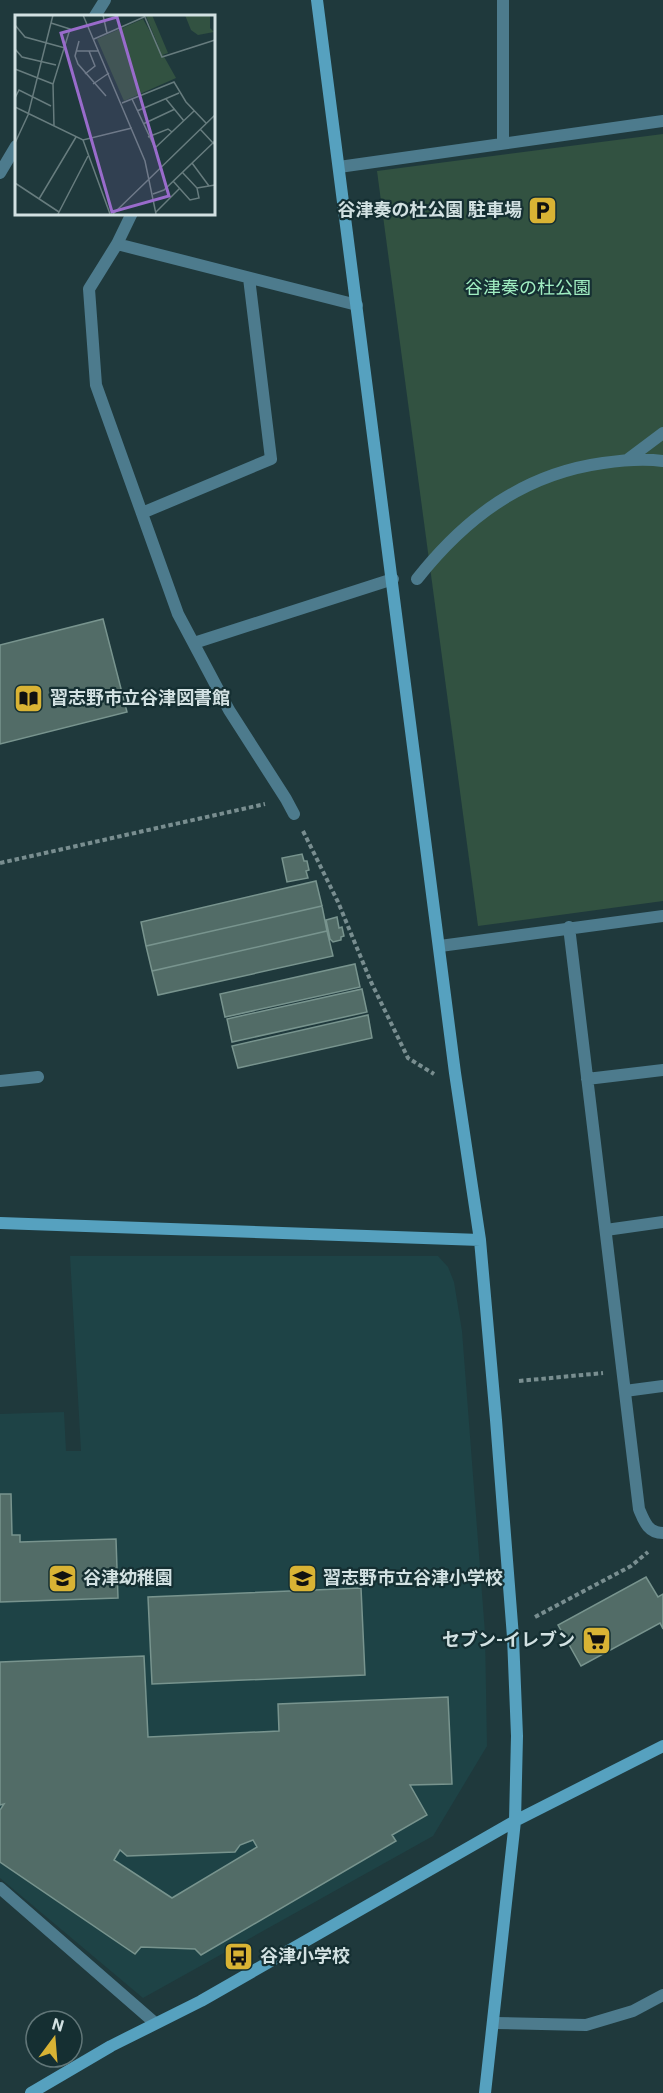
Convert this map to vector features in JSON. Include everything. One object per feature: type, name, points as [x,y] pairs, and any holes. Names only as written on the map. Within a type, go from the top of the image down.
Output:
[{"type":"street","points":[[96,15],[105,0]]},
{"type":"street","points":[[317,0],[455,1073],[480,1240],[496,1420],[513,1637],[517,1736],[515,1821],[485,2093]]},
{"type":"street","points":[[503,0],[503,143]]},
{"type":"street","points":[[339,167],[663,121]]},
{"type":"street","points":[[1,168],[15,147]]},
{"type":"street","points":[[132,214],[117,244],[89,289],[96,385],[178,614],[229,710],[294,814]]},
{"type":"street","points":[[117,244],[357,305]]},
{"type":"street","points":[[142,513],[271,459],[249,278]]},
{"type":"street","points":[[627,460],[663,433]]},
{"type":"street","points":[[417,579],[453,537],[492,504],[516,490],[576,467],[627,460],[663,461]]},
{"type":"street","points":[[194,643],[393,579]]},
{"type":"street","points":[[440,946],[663,916]]},
{"type":"street","points":[[569,927],[639,1509],[647,1526],[658,1533],[663,1533]]},
{"type":"street","points":[[587,1079],[663,1070]]},
{"type":"street","points":[[0,1081],[38,1077]]},
{"type":"street","points":[[606,1230],[663,1222]]},
{"type":"street","points":[[0,1224],[480,1240]]},
{"type":"street","points":[[625,1391],[663,1386]]},
{"type":"street","points":[[31,2093],[155,2023],[201,2001],[515,1821],[663,1746]]},
{"type":"street","points":[[0,1888],[155,2023]]},
{"type":"street","points":[[494,2023],[585,2025],[633,2011],[663,1995]]},
{"type":"path","points":[[0,863],[286,799]]},
{"type":"path","points":[[294,814],[338,902],[371,982],[408,1058],[432,1074],[455,1073]]},
{"type":"path","points":[[519,1381],[622,1372]]},
{"type":"path","points":[[535,1617],[631,1566],[655,1547]]},
{"type":"shaded area","name":"習志野市立谷津小学校","points":[[70,1256],[438,1256],[448,1267],[454,1282],[462,1331],[485,1633],[487,1746],[433,1836],[143,1998],[0,1878],[0,1414],[64,1412],[66,1451],[81,1451]]},
{"type":"green space","name":"谷津奏の杜公園","points":[[663,134],[663,901],[478,926],[377,171]]},
{"type":"building","points":[[103,619],[127,712],[0,744],[0,645]]},
{"type":"building","points":[[302,854],[304,861],[307,861],[308,878],[287,882],[282,858]]},
{"type":"building","points":[[316,881],[322,906],[146,946],[141,922]]},
{"type":"building","points":[[322,906],[327,931],[152,971],[146,946]]},
{"type":"building","points":[[337,917],[339,928],[342,927],[344,936],[341,940],[333,942],[330,939],[326,920]]},
{"type":"building","points":[[327,931],[333,956],[158,995],[152,971]]},
{"type":"building","points":[[355,964],[360,987],[225,1017],[220,994]]},
{"type":"building","points":[[362,989],[367,1012],[232,1042],[227,1019]]},
{"type":"building","points":[[368,1015],[372,1038],[238,1068],[232,1046]]},
{"type":"building","points":[[0,1494],[11,1494],[12,1535],[20,1535],[20,1542],[116,1539],[118,1598],[0,1602]]},
{"type":"building","points":[[646,1577],[658,1597],[663,1594],[663,1629],[660,1623],[581,1666],[558,1625]]},
{"type":"building","points":[[361,1588],[365,1675],[152,1684],[148,1597]]},
{"type":"building","points":[[144,1656],[148,1737],[279,1731],[278,1704],[448,1697],[452,1784],[410,1785],[427,1815],[392,1835],[396,1841],[201,1955],[195,1949],[141,1947],[135,1954],[0,1862],[0,1810],[4,1804],[0,1805],[0,1662]],"holes":[[[253,1840],[257,1847],[172,1898],[114,1860],[120,1850],[127,1856],[235,1852],[240,1845]]]},
{"type":"place","name":"谷津奏の杜公園 駐車場","points":[[543,210]]},
{"type":"place","name":"習志野市立谷津図書館","points":[[29,698]]},
{"type":"place","name":"谷津幼稚園","points":[[62,1578]]},
{"type":"place","name":"習志野市立谷津小学校","points":[[302,1578]]},
{"type":"place","name":"セブン-イレブン","points":[[596,1640]]},
{"type":"place","name":"谷津小学校","points":[[239,1956]]}]
